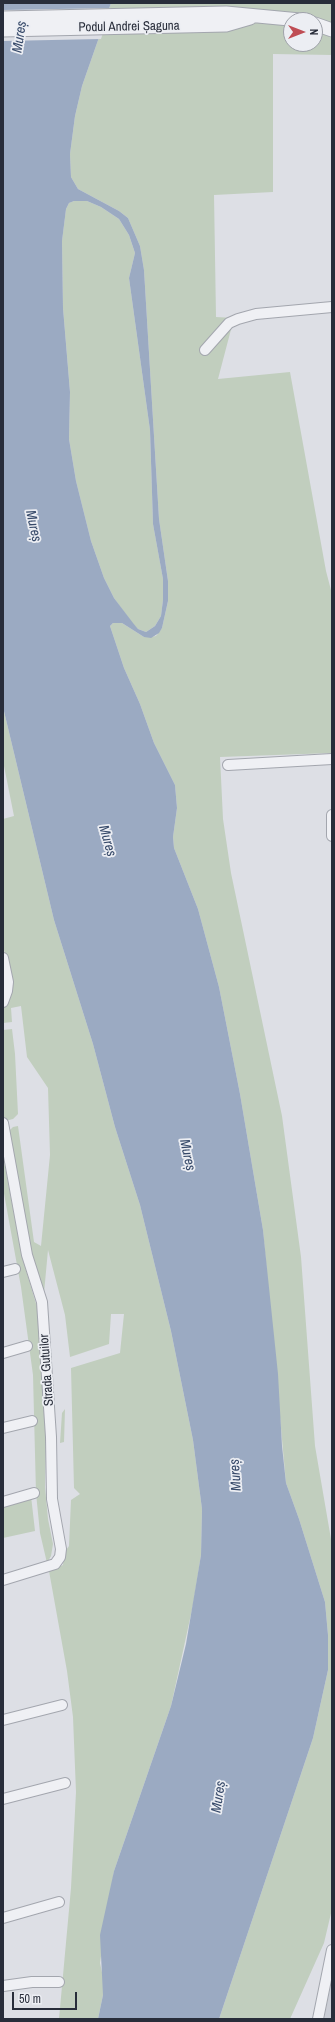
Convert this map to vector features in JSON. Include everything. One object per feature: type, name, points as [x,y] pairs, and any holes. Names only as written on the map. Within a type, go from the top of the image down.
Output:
[{"type":"street","name":"Podul Andrei Șaguna","points":[[3,30],[253,17],[283,19]]},
{"type":"street","name":"Podul Andrei Șaguna","points":[[3,18],[226,19]]},
{"type":"street","points":[[204,350],[228,324],[238,319],[256,314],[332,307]]},
{"type":"street","points":[[228,765],[332,759]]},
{"type":"street","points":[[332,815],[332,836]]},
{"type":"street","points":[[3,958],[8,982],[7,991],[3,1002]]},
{"type":"street","name":"Strada Gutuilor","points":[[3,1122],[27,1254],[42,1302],[51,1437],[52,1499],[61,1549],[60,1557],[55,1564],[3,1580]]},
{"type":"street","points":[[3,1272],[15,1269]]},
{"type":"street","points":[[3,1353],[27,1346]]},
{"type":"street","points":[[3,1428],[32,1421]]},
{"type":"street","points":[[3,1502],[34,1493]]},
{"type":"street","points":[[3,1720],[62,1705]]},
{"type":"street","points":[[3,1798],[65,1783]]},
{"type":"street","points":[[3,1918],[59,1902]]},
{"type":"street","points":[[318,2019],[330,1970],[332,1950]]},
{"type":"street","points":[[3,1986],[32,1982],[59,1982]]},
{"type":"shaded area","points":[[331,1984],[332,2019],[324,2019]]},
{"type":"green space","points":[[111,3],[332,3],[332,55],[273,54],[273,192],[214,195],[216,317],[234,318],[218,379],[290,372],[326,571],[332,594],[332,753],[220,757],[223,819],[231,873],[282,1116],[301,1257],[315,1446],[332,1545],[332,1909],[324,1943],[290,2019],[219,2019],[313,1738],[328,1670],[328,1635],[325,1602],[286,1483],[263,1230],[240,1094],[219,987],[198,909],[174,848],[173,837],[177,808],[175,785],[154,743],[140,704],[124,668],[110,626],[113,623],[122,623],[144,637],[156,636],[162,628],[168,601],[168,581],[159,519],[144,270],[140,246],[128,218],[119,211],[78,189],[71,177],[70,154],[75,116],[82,86]]},
{"type":"green space","points":[[74,201],[87,201],[101,207],[119,219],[129,235],[135,253],[129,278],[150,430],[153,524],[163,579],[161,616],[155,626],[146,632],[138,629],[132,623],[114,598],[104,578],[91,541],[76,481],[69,439],[70,392],[63,308],[62,241],[66,209],[69,203]]},
{"type":"green space","points":[[3,707],[54,920],[93,1044],[115,1127],[140,1205],[171,1331],[193,1440],[202,1509],[201,1555],[193,1605],[171,1706],[114,1871],[100,1963],[103,1977],[103,1995],[98,2019],[59,2019],[71,1888],[76,1792],[73,1717],[67,1671],[49,1571],[63,1565],[64,1553],[69,1546],[71,1500],[80,1494],[74,1488],[71,1368],[120,1353],[124,1314],[111,1314],[109,1344],[70,1357],[65,1315],[48,1250],[44,1293],[35,1272],[9,1131],[13,1127],[18,1126],[34,1242],[41,1246],[50,1155],[48,1088],[27,1057],[21,1006],[11,1008],[12,1022],[3,1023],[3,1009],[9,996],[10,979],[3,945],[3,819],[14,816],[3,761]]},
{"type":"green space","points":[[12,1029],[15,1054],[18,1114],[13,1119],[5,1121],[3,1113],[3,1030]]},
{"type":"green space","points":[[3,1156],[22,1257],[37,1307],[46,1439],[45,1487],[48,1519],[53,1544],[51,1556],[47,1563],[40,1533],[36,1493],[33,1375],[21,1287],[3,1188]]},
{"type":"green space","points":[[65,1409],[64,1442],[60,1443],[62,1413]]},
{"type":"green space","points":[[31,1496],[35,1531],[3,1538],[3,1504]]},
{"type":"water","name":"Mureș","points":[[3,3],[111,3],[82,86],[75,116],[70,154],[71,177],[78,189],[119,211],[128,218],[140,246],[144,270],[159,519],[168,581],[168,601],[162,628],[159,633],[151,638],[144,637],[122,623],[113,623],[110,626],[124,668],[140,704],[154,743],[175,785],[177,808],[173,837],[174,848],[198,909],[219,987],[240,1094],[263,1230],[278,1374],[282,1446],[286,1483],[325,1602],[328,1635],[328,1670],[313,1738],[219,2019],[98,2019],[103,1995],[100,1935],[114,1871],[171,1706],[186,1644],[201,1555],[202,1509],[193,1440],[171,1331],[140,1205],[115,1127],[93,1044],[54,920],[3,707]],"holes":[[[74,201],[87,201],[101,207],[119,219],[129,235],[135,253],[129,278],[150,430],[153,524],[163,579],[161,616],[155,626],[146,632],[138,629],[133,623],[114,598],[104,578],[91,541],[76,481],[69,439],[70,392],[63,308],[62,241],[66,209],[69,203]]]},
{"type":"pier","points":[[111,8],[101,39],[3,41],[3,10]]}]
